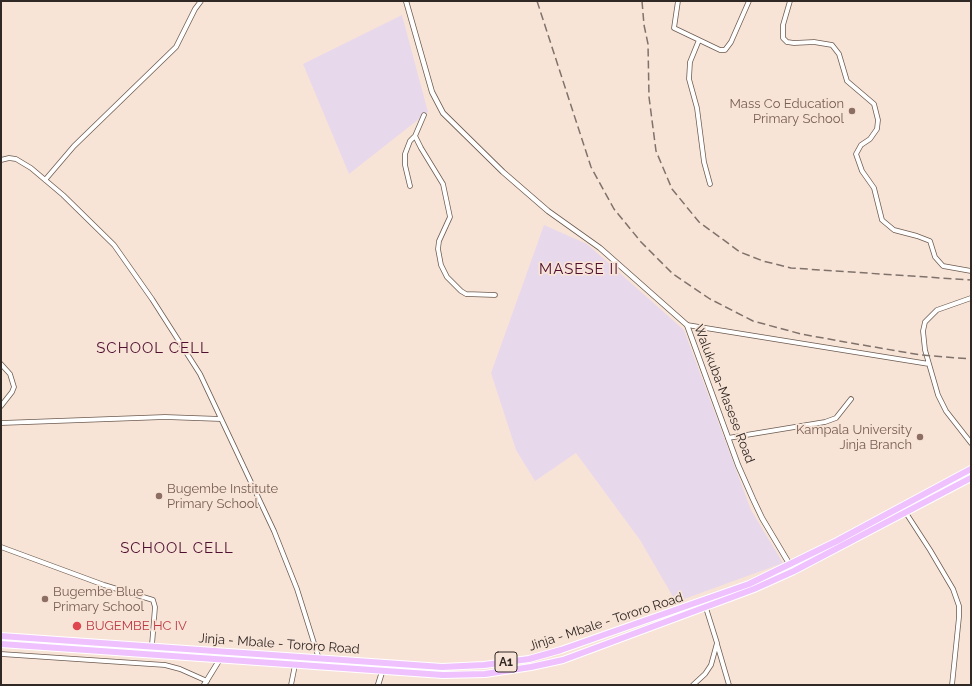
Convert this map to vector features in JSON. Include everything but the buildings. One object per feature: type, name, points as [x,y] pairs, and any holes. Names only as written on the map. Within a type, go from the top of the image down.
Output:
[{"type":"highway","name":"Jinja - Mbale - Tororo Road","points":[[1,636],[319,659],[462,667],[529,659],[561,650],[749,584],[790,565],[971,469]]},
{"type":"highway","name":"Jinja - Mbale - Tororo Road","points":[[1,644],[295,664],[382,672],[465,675],[531,667],[563,660],[706,608],[794,571],[971,478]]},
{"type":"street","points":[[45,180],[74,146],[176,47],[195,9],[201,1]]},
{"type":"street","name":"Walukuba-Masese Road","points":[[406,1],[432,92],[443,113],[509,177],[548,211],[600,248],[687,326],[728,438],[762,518],[790,565]]},
{"type":"street","points":[[678,1],[674,28],[720,50],[725,50],[729,47],[749,1]]},
{"type":"street","points":[[790,1],[782,32],[783,38],[787,42],[794,43],[814,42],[832,45],[838,54],[847,81],[874,104],[878,120],[877,129],[870,139],[861,145],[856,154],[862,171],[874,188],[882,220],[894,230],[906,232],[930,241],[934,257],[943,266],[971,271]]},
{"type":"street","points":[[699,40],[690,62],[688,79],[697,108],[704,162],[710,184]]},
{"type":"street","points":[[410,186],[405,166],[405,154],[424,115]]},
{"type":"street","points":[[415,136],[444,184],[449,205],[450,217],[439,241],[438,249],[441,265],[447,277],[466,294],[495,295]]},
{"type":"street","points":[[1,160],[9,158],[23,162],[45,180],[120,252],[200,374],[277,538],[297,589],[319,659]]},
{"type":"street","points":[[971,298],[936,310],[925,322],[923,339],[938,395],[946,411],[971,443]]},
{"type":"street","points":[[687,326],[929,364]]},
{"type":"street","points":[[1,364],[10,374],[14,387],[1,406]]},
{"type":"street","points":[[728,438],[825,422],[836,418],[851,399]]},
{"type":"street","points":[[1,423],[165,417],[221,420]]},
{"type":"street","points":[[906,513],[953,589],[959,606],[952,685]]},
{"type":"street","points":[[1,547],[104,585],[153,600],[155,607],[152,646]]},
{"type":"street","points":[[706,608],[729,685]]},
{"type":"street","points":[[693,685],[705,674],[710,665],[717,643]]},
{"type":"street","points":[[1,654],[165,665],[180,668],[205,683],[220,659]]},
{"type":"street","points":[[291,685],[295,664]]},
{"type":"street","points":[[378,685],[382,672]]},
{"type":"shaded area","points":[[402,15],[428,112],[349,174],[303,64]]},
{"type":"shaded area","points":[[544,225],[587,244],[684,330],[751,510],[783,563],[676,602],[640,540],[576,453],[535,481],[516,450],[491,373]]},
{"type":"railway","points":[[537,1],[591,167],[614,209],[641,242],[673,274],[710,299],[753,321],[801,334],[845,342],[921,355],[971,359]]},
{"type":"railway","points":[[642,1],[644,25],[648,44],[649,97],[656,151],[672,189],[699,222],[740,252],[763,261],[791,268],[971,280]]},
{"type":"place","name":"Mass Co Education Primary School","points":[[852,111]]},
{"type":"place","name":"Kampala University Jinja Branch","points":[[920,437]]},
{"type":"place","name":"Bugembe Institute Primary School","points":[[159,496]]},
{"type":"place","name":"Bugembe Blue Primary School","points":[[45,599]]},
{"type":"place","name":"BUGEMBE HC IV","points":[[77,626]]},
{"type":"district","name":"MASESE II","points":[[579,269]]},
{"type":"district","name":"SCHOOL CELL","points":[[153,348]]},
{"type":"district","name":"SCHOOL CELL","points":[[177,548]]}]
